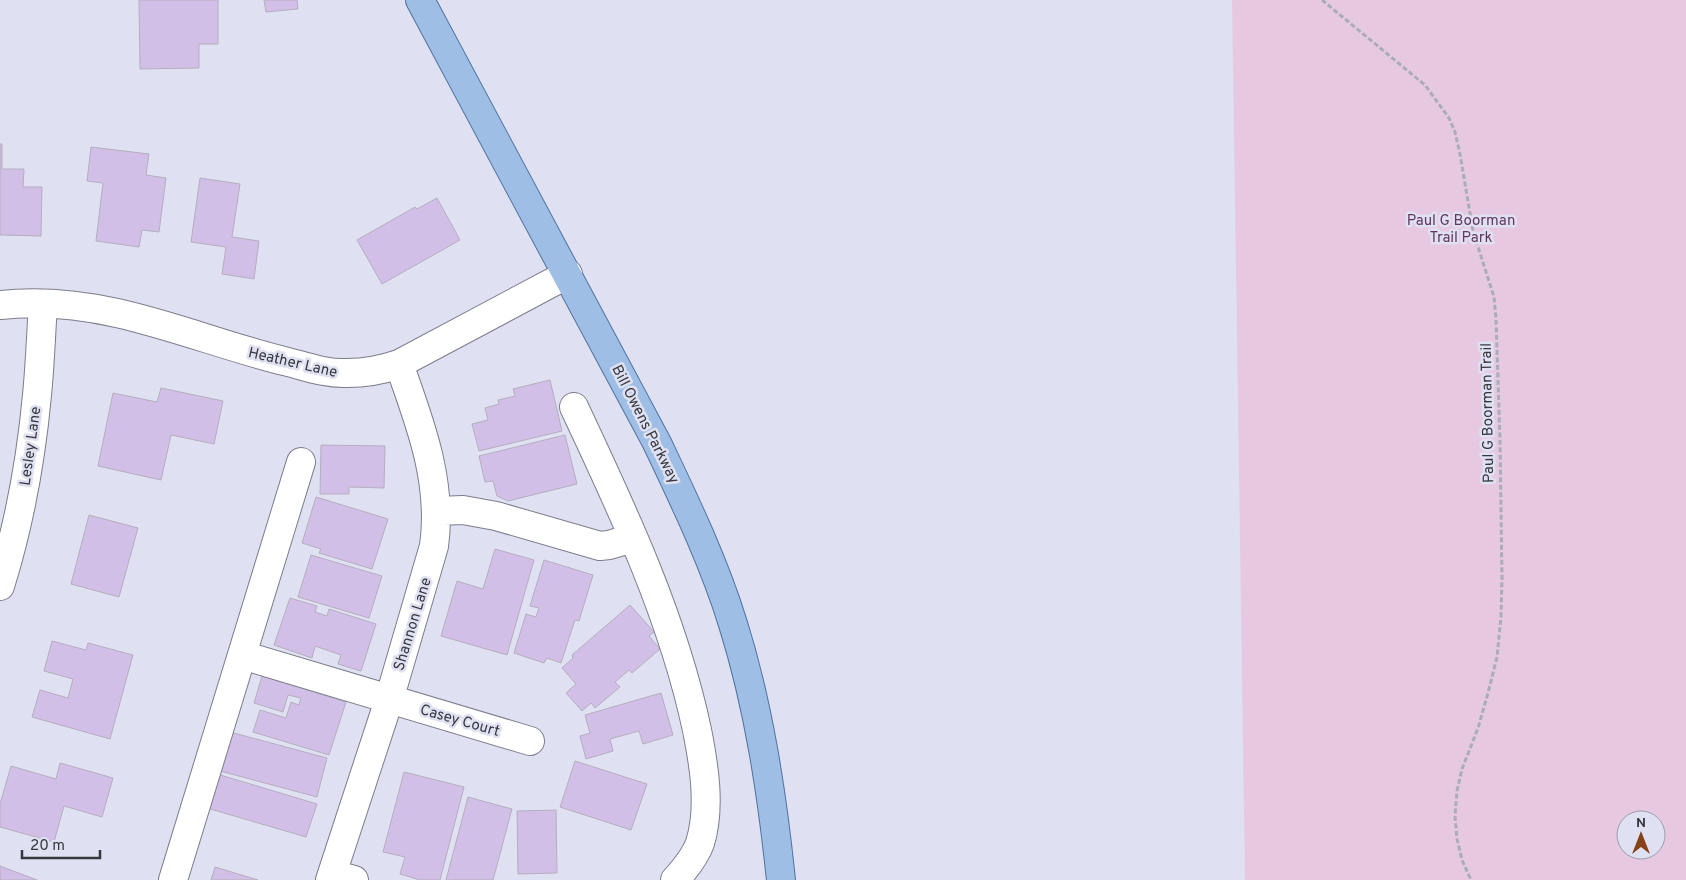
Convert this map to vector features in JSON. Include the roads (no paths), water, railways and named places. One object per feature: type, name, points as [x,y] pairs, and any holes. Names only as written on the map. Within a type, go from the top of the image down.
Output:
[{"type":"main road","name":"Bill Owens Parkway","points":[[420,0],[657,443],[723,593],[742,656],[764,751],[775,817],[781,880]]},
{"type":"street","name":"Heather Lane","points":[[0,305],[43,304],[92,308],[117,313],[254,354],[323,371],[345,374],[365,373],[399,364],[568,274]]},
{"type":"street","name":"Lesley Lane","points":[[0,586],[11,548],[25,484],[37,397],[43,304]]},
{"type":"street","name":"Shannon Lane","points":[[339,878],[434,546],[437,527],[436,490],[425,441],[399,364]]},
{"type":"street","points":[[574,408],[618,500],[674,644],[691,703],[706,787],[705,810],[700,843],[689,865],[675,880]]},
{"type":"street","points":[[173,880],[301,462]]},
{"type":"street","points":[[437,511],[462,510],[496,516],[600,546],[633,538]]},
{"type":"street","name":"Casey Court","points":[[242,654],[389,700],[530,741]]},
{"type":"park label","name":"Paul G Boorman Trail Park","points":[[1461,228]]}]
